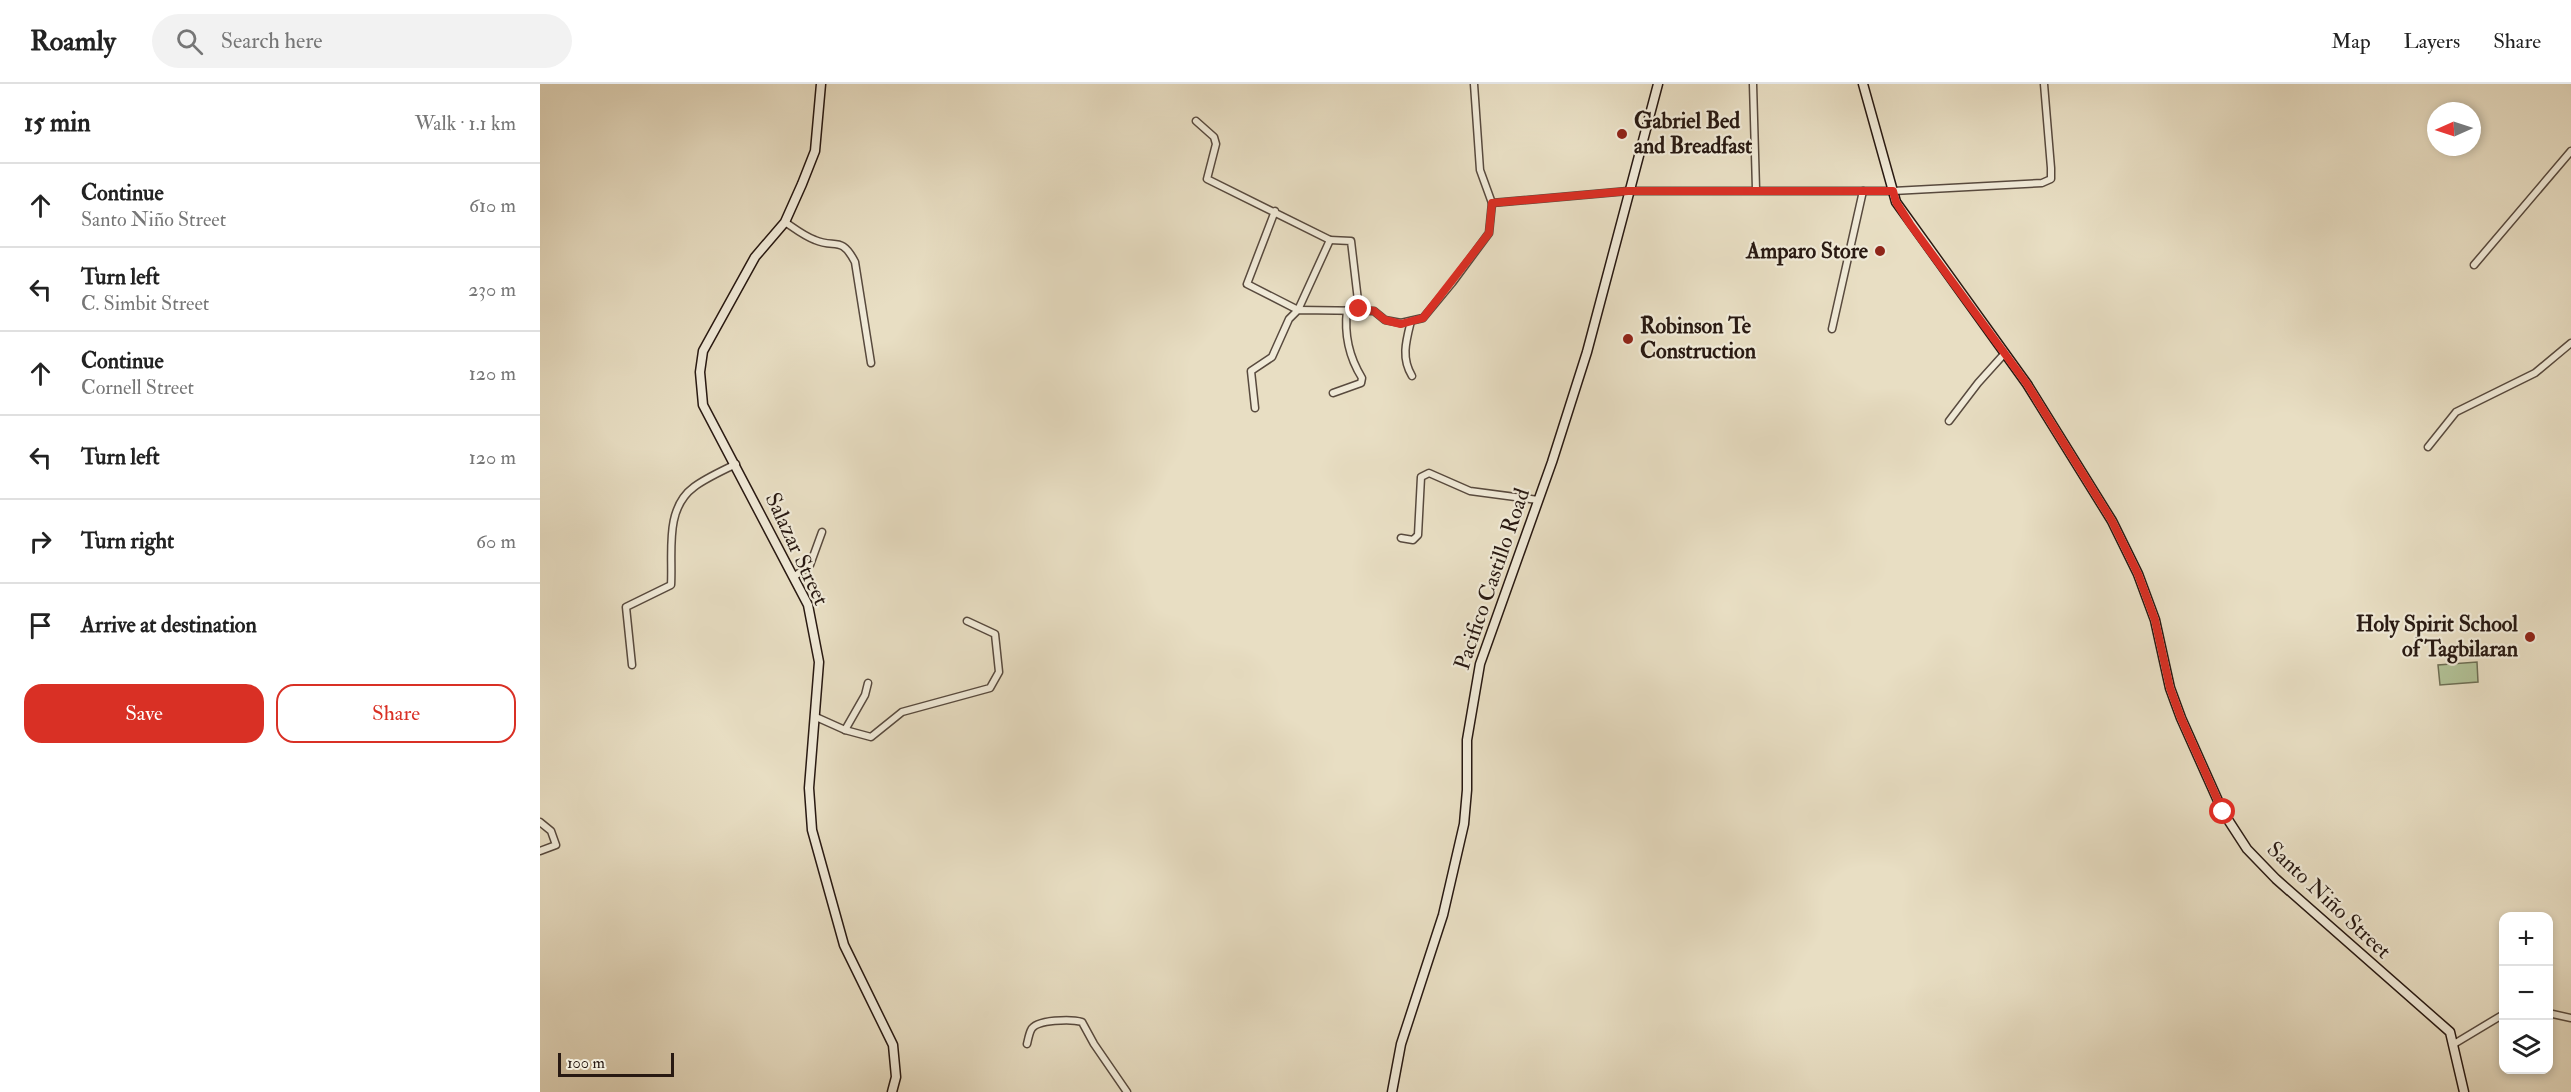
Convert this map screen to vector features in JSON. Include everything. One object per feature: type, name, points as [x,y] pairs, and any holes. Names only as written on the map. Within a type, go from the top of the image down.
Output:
[{"type":"main road","name":"Salazar Street","points":[[821,84],[815,151],[784,222],[755,257],[703,351],[700,372],[703,405],[808,604],[819,662],[809,788],[812,830],[844,945],[893,1045],[896,1077],[892,1092]]},
{"type":"main road","name":"Pacifico Castillo Road","points":[[1392,1092],[1401,1044],[1443,915],[1464,824],[1467,741],[1480,664],[1538,500],[1599,309],[1628,191],[1658,84]]},
{"type":"main road","name":"Santo Niño Street","points":[[1863,84],[1896,202],[2027,384],[2112,521],[2138,574],[2155,620],[2170,688],[2181,718],[2223,812],[2247,849],[2276,879],[2450,1032],[2464,1092]]},
{"type":"street","points":[[1275,211],[1248,284],[1298,310],[1359,309],[1374,311],[1385,320],[1401,324],[1423,318],[1489,233],[1492,203],[1480,170],[1474,84]]},
{"type":"street","points":[[1753,84],[1756,189]]},
{"type":"street","points":[[1492,203],[1628,191],[1756,189],[1893,191],[2042,183],[2051,179],[2044,84]]},
{"type":"street","points":[[1196,121],[1214,137],[1216,144],[1207,179],[1330,240],[1351,241],[1359,309]]},
{"type":"street","points":[[2474,265],[2571,151]]},
{"type":"street","points":[[1832,329],[1863,191]]},
{"type":"street","points":[[784,222],[817,241],[838,242],[849,250],[855,262],[871,363]]},
{"type":"street","points":[[1255,408],[1251,371],[1272,357],[1289,319],[1298,310],[1330,240]]},
{"type":"street","points":[[1332,393],[1361,383],[1362,378],[1350,359],[1345,320],[1347,310]]},
{"type":"street","points":[[1412,321],[1405,344],[1406,365],[1412,376]]},
{"type":"street","points":[[2428,447],[2456,412],[2535,373],[2571,343]]},
{"type":"street","points":[[1949,420],[2005,353]]},
{"type":"street","points":[[632,665],[626,607],[668,589],[672,530],[682,500],[693,488],[736,464]]},
{"type":"street","points":[[1401,538],[1413,540],[1418,535],[1422,477],[1429,473],[1470,491],[1538,500]]},
{"type":"street","points":[[795,576],[810,565],[822,532]]},
{"type":"street","points":[[816,717],[845,730],[871,737],[902,712],[990,688],[999,672],[995,634],[967,621]]},
{"type":"street","points":[[845,730],[865,695],[868,683]]},
{"type":"street","points":[[540,822],[551,831],[556,845],[540,851]]},
{"type":"street","points":[[2553,1014],[2571,1018]]},
{"type":"street","points":[[2454,1044],[2499,1017]]},
{"type":"street","points":[[1027,1044],[1031,1029],[1036,1024],[1058,1021],[1082,1022],[1094,1044],[1127,1092]]},
{"type":"green space","points":[[2477,662],[2478,682],[2440,685],[2438,665]]},
{"type":"place","name":"Gabriel Bed and Breadfast","points":[[1622,134]]},
{"type":"place","name":"Amparo Store","points":[[1880,251]]},
{"type":"place","name":"Robinson Te Construction","points":[[1628,339]]},
{"type":"place","name":"Holy Spirit School of Tagbilaran","points":[[2530,637]]},
{"type":"route","points":[[1359,309],[1374,311],[1385,320],[1401,324],[1423,318],[1489,233],[1492,203],[1628,191],[1756,189],[1893,191],[1896,202],[1910,224],[2027,384],[2112,521],[2138,574],[2155,620],[2170,688],[2181,718],[2211,790],[2223,812]]}]
